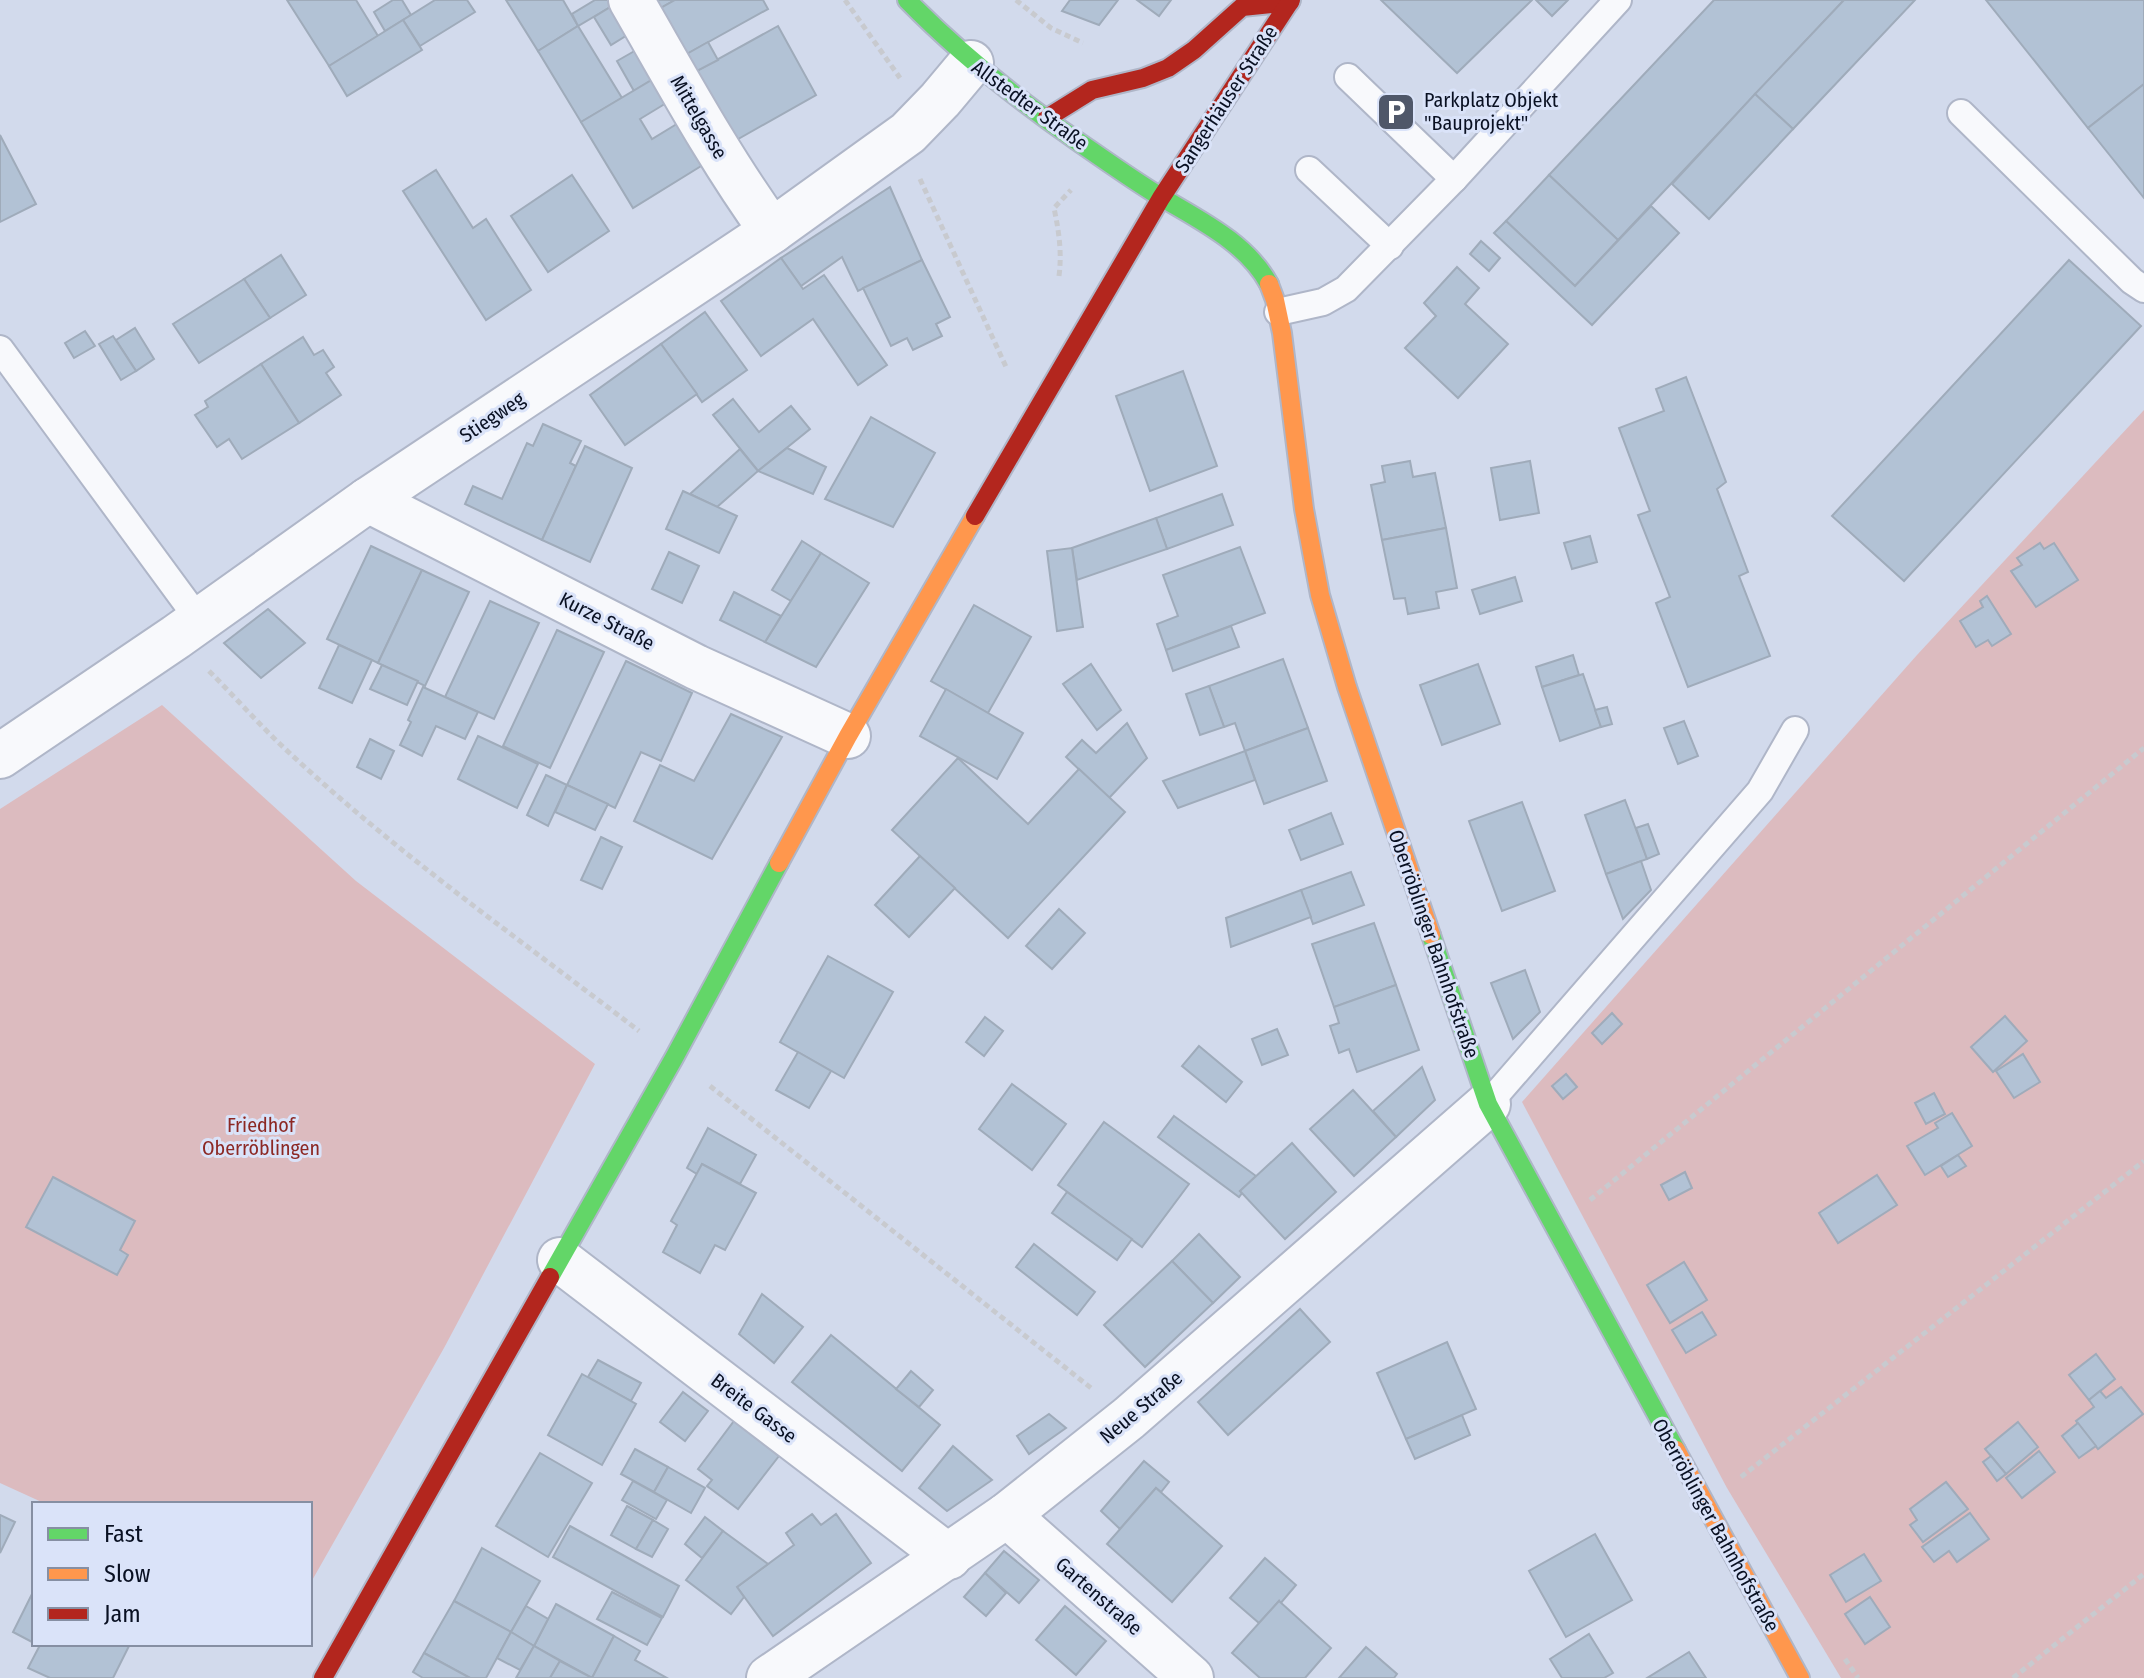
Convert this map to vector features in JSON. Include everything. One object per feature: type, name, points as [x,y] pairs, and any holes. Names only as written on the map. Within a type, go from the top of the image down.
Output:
[{"type":"main road","name":"Allstedter Straße","points":[[907,0],[971,63],[1161,198]]},
{"type":"main road","points":[[1047,118],[1092,90],[1143,78],[1168,68],[1194,50],[1242,7],[1290,1]]},
{"type":"main road","name":"Sangerhäuser Straße","points":[[323,1678],[674,1058],[848,736],[1161,198],[1290,1]]},
{"type":"main road","name":"Oberröblinger Bahnhofstraße","points":[[1161,198],[1226,239],[1259,268],[1269,283],[1278,312],[1304,509],[1320,595],[1347,687],[1488,1104],[1800,1678]]},
{"type":"street","name":"Mittelgasse","points":[[631,0],[720,154],[772,231]]},
{"type":"street","name":"Stiegweg","points":[[0,756],[368,500],[772,231],[920,122],[971,63]]},
{"type":"street","name":"Kurze Straße","points":[[368,500],[696,667],[848,736]]},
{"type":"street","name":"Neue Straße","points":[[769,1678],[949,1557],[1129,1418],[1488,1104]]},
{"type":"street","name":"Breite Gasse","points":[[560,1260],[949,1557]]},
{"type":"street","name":"Gartenstraße","points":[[1007,1515],[1191,1678]]},
{"type":"lane","points":[[1278,312],[1323,302],[1346,289],[1454,179],[1618,0]]},
{"type":"lane","points":[[1348,77],[1454,179]]},
{"type":"lane","points":[[1961,113],[2132,281],[2144,289]]},
{"type":"lane","points":[[1309,170],[1390,246]]},
{"type":"lane","points":[[0,349],[187,628]]},
{"type":"lane","points":[[1488,1104],[1760,791],[1795,730]]},
{"type":"path","points":[[845,0],[902,80]]},
{"type":"path","points":[[1016,0],[1039,19]]},
{"type":"path","points":[[894,143],[912,163],[1032,417]]},
{"type":"path","points":[[187,628],[282,745],[372,824],[626,1022]]},
{"type":"path","points":[[1555,1228],[2144,748]]},
{"type":"path","points":[[708,1085],[1129,1418]]},
{"type":"path","points":[[1706,1505],[2144,1161]]},
{"type":"path","points":[[2013,1678],[2144,1574]]},
{"type":"green space","points":[[2144,410],[2144,1678],[1841,1678],[1727,1488],[1522,1102],[1917,655]]},
{"type":"green space","name":"Friedhof Oberröblingen","points":[[162,705],[356,881],[595,1064],[444,1348],[312,1580],[312,1502],[42,1502],[0,1483],[0,809]]},
{"type":"building","points":[[287,0],[356,0],[378,36],[329,66]]},
{"type":"building","points":[[393,0],[402,0],[411,15],[385,31],[374,12]]},
{"type":"building","points":[[435,0],[467,0],[475,12],[420,46],[403,20]]},
{"type":"building","points":[[506,0],[563,0],[578,26],[538,51]]},
{"type":"building","points":[[595,0],[608,0],[612,6],[578,26],[572,14]]},
{"type":"building","points":[[653,0],[675,0],[659,9]]},
{"type":"building","points":[[675,0],[763,0],[768,9],[685,55],[659,9]]},
{"type":"building","points":[[1070,0],[1118,0],[1099,25],[1062,11]]},
{"type":"building","points":[[1137,0],[1171,0],[1159,16]]},
{"type":"building","points":[[1381,0],[1532,0],[1457,73]]},
{"type":"building","points":[[1536,0],[1568,0],[1552,16]]},
{"type":"building","points":[[1714,0],[1844,0],[1618,240],[1549,175]]},
{"type":"building","points":[[1844,0],[1915,0],[1793,129],[1755,94]]},
{"type":"building","points":[[1986,0],[2144,0],[2144,84],[2088,128]]},
{"type":"building","points":[[612,6],[629,34],[611,45],[594,17]]},
{"type":"building","points":[[403,20],[422,50],[347,96],[329,66]]},
{"type":"building","points":[[578,26],[622,98],[581,122],[538,51]]},
{"type":"building","points":[[778,26],[816,95],[733,142],[695,72]]},
{"type":"building","points":[[708,42],[718,60],[695,72],[685,55]]},
{"type":"building","points":[[638,49],[655,78],[634,91],[617,61]]},
{"type":"building","points":[[655,78],[668,102],[640,119],[652,139],[680,122],[706,163],[633,208],[581,122]]},
{"type":"building","points":[[2144,84],[2144,198],[2088,128]]},
{"type":"building","points":[[1755,94],[1793,129],[1709,219],[1672,184]]},
{"type":"building","points":[[0,135],[36,204],[0,222]]},
{"type":"building","points":[[436,170],[473,228],[486,219],[531,290],[486,320],[403,191]]},
{"type":"building","points":[[572,175],[609,231],[548,272],[511,216]]},
{"type":"building","points":[[1549,175],[1618,240],[1575,286],[1506,221]]},
{"type":"building","points":[[890,187],[922,260],[858,291],[842,257],[801,286],[781,258]]},
{"type":"building","points":[[1651,206],[1679,233],[1592,325],[1494,233],[1506,221],[1575,286]]},
{"type":"building","points":[[1481,241],[1500,258],[1489,271],[1470,254]]},
{"type":"building","points":[[281,255],[306,295],[270,318],[244,279]]},
{"type":"building","points":[[781,258],[803,289],[824,275],[887,365],[858,385],[813,319],[761,356],[721,301]]},
{"type":"building","points":[[922,260],[950,317],[936,324],[942,336],[913,350],[907,338],[891,346],[863,288]]},
{"type":"building","points":[[2069,260],[2141,326],[1904,581],[1832,516]]},
{"type":"building","points":[[1457,267],[1479,288],[1465,304],[1508,344],[1458,398],[1405,348],[1436,316],[1424,303]]},
{"type":"building","points":[[244,279],[270,318],[199,363],[173,324]]},
{"type":"building","points":[[705,312],[747,370],[702,402],[661,344]]},
{"type":"building","points":[[135,328],[154,359],[136,371],[116,340]]},
{"type":"building","points":[[85,331],[95,346],[74,358],[65,343]]},
{"type":"building","points":[[113,336],[136,371],[121,380],[99,344]]},
{"type":"building","points":[[303,337],[314,355],[323,350],[334,367],[326,373],[341,395],[299,423],[261,364]]},
{"type":"building","points":[[661,344],[697,394],[625,445],[590,395]]},
{"type":"building","points":[[261,364],[299,423],[242,459],[229,439],[217,447],[195,415],[208,407],[205,401]]},
{"type":"building","points":[[1183,371],[1217,466],[1150,491],[1116,396]]},
{"type":"building","points":[[1686,377],[1726,482],[1717,489],[1748,572],[1739,576],[1770,656],[1688,687],[1656,603],[1670,597],[1638,515],[1650,511],[1619,428],[1664,411],[1656,389]]},
{"type":"building","points":[[733,399],[759,432],[791,406],[810,429],[758,471],[713,415]]},
{"type":"building","points":[[871,417],[935,453],[893,527],[825,499]]},
{"type":"building","points":[[543,424],[581,441],[570,463],[576,466],[542,540],[465,504],[473,486],[502,499],[527,443],[533,446]]},
{"type":"building","points":[[585,446],[632,468],[590,562],[542,540]]},
{"type":"building","points":[[787,448],[826,467],[813,494],[758,471]]},
{"type":"building","points":[[740,449],[758,471],[717,507],[690,494]]},
{"type":"building","points":[[1410,461],[1413,477],[1435,473],[1446,528],[1382,540],[1371,485],[1385,482],[1382,466]]},
{"type":"building","points":[[1530,461],[1539,513],[1500,520],[1491,468]]},
{"type":"building","points":[[683,491],[737,516],[719,553],[666,529]]},
{"type":"building","points":[[1222,494],[1233,525],[1167,549],[1156,518]]},
{"type":"building","points":[[1156,518],[1167,549],[1077,580],[1072,548]]},
{"type":"building","points":[[1446,528],[1457,588],[1436,592],[1439,608],[1408,614],[1405,598],[1394,599],[1382,540]]},
{"type":"building","points":[[1590,536],[1597,562],[1572,569],[1564,543]]},
{"type":"building","points":[[802,541],[821,553],[791,601],[772,590]]},
{"type":"building","points":[[2040,543],[2044,549],[2054,543],[2078,580],[2036,607],[2011,571],[2022,565],[2017,558]]},
{"type":"building","points":[[371,546],[422,570],[378,663],[327,639]]},
{"type":"building","points":[[1240,547],[1265,613],[1166,650],[1157,624],[1178,616],[1163,575]]},
{"type":"building","points":[[1072,548],[1083,627],[1057,631],[1047,551]]},
{"type":"building","points":[[669,552],[699,566],[682,603],[652,589]]},
{"type":"building","points":[[821,553],[869,583],[816,667],[765,642]]},
{"type":"building","points":[[422,570],[469,592],[425,686],[378,663]]},
{"type":"building","points":[[1515,577],[1522,601],[1480,614],[1472,590]]},
{"type":"building","points":[[734,592],[781,616],[765,642],[720,620]]},
{"type":"building","points":[[1987,596],[2011,634],[1992,646],[1988,640],[1976,647],[1960,621],[1983,607],[1980,601]]},
{"type":"building","points":[[490,601],[539,623],[494,719],[445,697]]},
{"type":"building","points":[[974,605],[1031,637],[988,713],[931,681]]},
{"type":"building","points":[[268,609],[305,643],[261,678],[224,643]]},
{"type":"building","points":[[1231,626],[1239,647],[1173,671],[1166,650]]},
{"type":"building","points":[[557,630],[604,652],[550,768],[503,746]]},
{"type":"building","points":[[339,645],[372,660],[352,703],[319,688]]},
{"type":"building","points":[[1573,655],[1579,675],[1542,687],[1536,667]]},
{"type":"building","points":[[1283,659],[1308,728],[1245,751],[1235,723],[1224,727],[1209,686]]},
{"type":"building","points":[[626,661],[692,693],[661,761],[641,752],[615,808],[567,785]]},
{"type":"building","points":[[1091,664],[1121,710],[1097,730],[1063,684]]},
{"type":"building","points":[[1478,664],[1500,724],[1442,745],[1420,685]]},
{"type":"building","points":[[382,665],[418,681],[407,705],[370,689]]},
{"type":"building","points":[[1583,674],[1601,727],[1560,741],[1542,687]]},
{"type":"building","points":[[1209,686],[1224,727],[1200,735],[1186,694]]},
{"type":"building","points":[[423,687],[478,712],[465,739],[436,726],[422,756],[400,745]]},
{"type":"building","points":[[946,689],[1023,733],[997,779],[920,736]]},
{"type":"building","points":[[1607,707],[1612,724],[1601,727],[1595,710]]},
{"type":"building","points":[[731,714],[782,737],[712,859],[634,821],[660,765],[694,781]]},
{"type":"building","points":[[1684,721],[1698,756],[1678,764],[1664,728]]},
{"type":"building","points":[[1127,723],[1147,758],[1109,798],[1066,757],[1082,740],[1096,753]]},
{"type":"building","points":[[1308,728],[1327,781],[1264,804],[1245,751]]},
{"type":"building","points":[[478,736],[538,764],[517,808],[458,779]]},
{"type":"building","points":[[370,739],[394,751],[381,779],[357,767]]},
{"type":"building","points":[[1245,751],[1255,780],[1178,808],[1163,781]]},
{"type":"building","points":[[958,758],[1028,824],[1079,769],[1125,812],[1008,938],[892,830]]},
{"type":"building","points":[[546,775],[567,785],[548,826],[527,815]]},
{"type":"building","points":[[567,785],[608,804],[595,830],[555,812]]},
{"type":"building","points":[[1625,800],[1647,859],[1606,874],[1585,815]]},
{"type":"building","points":[[1522,802],[1555,891],[1502,911],[1469,821]]},
{"type":"building","points":[[1331,813],[1343,844],[1301,860],[1289,830]]},
{"type":"building","points":[[1648,824],[1659,854],[1647,859],[1636,828]]},
{"type":"building","points":[[601,837],[622,847],[602,889],[581,880]]},
{"type":"building","points":[[920,856],[955,888],[909,937],[875,905]]},
{"type":"building","points":[[1641,861],[1651,890],[1623,919],[1606,874]]},
{"type":"building","points":[[1351,872],[1364,905],[1313,924],[1301,890]]},
{"type":"building","points":[[1301,890],[1311,917],[1231,947],[1226,918]]},
{"type":"building","points":[[1059,909],[1085,933],[1052,969],[1026,946]]},
{"type":"building","points":[[1374,923],[1396,985],[1334,1007],[1312,944]]},
{"type":"building","points":[[828,956],[893,992],[844,1078],[780,1042]]},
{"type":"building","points":[[1525,970],[1540,1012],[1513,1039],[1491,983]]},
{"type":"building","points":[[1396,985],[1419,1050],[1357,1072],[1349,1049],[1339,1053],[1330,1026],[1339,1023],[1334,1007]]},
{"type":"building","points":[[1612,1013],[1622,1024],[1602,1044],[1592,1033]]},
{"type":"building","points":[[2005,1016],[2027,1041],[1993,1072],[1971,1047]]},
{"type":"building","points":[[985,1017],[1003,1031],[984,1056],[966,1042]]},
{"type":"building","points":[[1277,1029],[1288,1055],[1262,1065],[1252,1039]]},
{"type":"building","points":[[1199,1046],[1242,1082],[1226,1102],[1182,1066]]},
{"type":"building","points":[[798,1052],[831,1071],[809,1108],[776,1090]]},
{"type":"building","points":[[2023,1054],[2040,1082],[2014,1098],[1996,1071]]},
{"type":"building","points":[[1422,1067],[1435,1100],[1396,1137],[1373,1111]]},
{"type":"building","points":[[1566,1074],[1577,1087],[1563,1099],[1552,1086]]},
{"type":"building","points":[[1012,1084],[1066,1124],[1032,1170],[979,1129]]},
{"type":"building","points":[[1353,1090],[1396,1137],[1354,1176],[1310,1129]]},
{"type":"building","points":[[1934,1093],[1945,1114],[1926,1124],[1915,1103]]},
{"type":"building","points":[[1952,1113],[1972,1146],[1925,1175],[1907,1146],[1938,1128],[1935,1123]]},
{"type":"building","points":[[1174,1116],[1256,1176],[1240,1191],[1239,1197],[1158,1137]]},
{"type":"building","points":[[1104,1122],[1189,1184],[1142,1247],[1058,1185]]},
{"type":"building","points":[[708,1128],[756,1155],[740,1184],[702,1164],[697,1174],[687,1168]]},
{"type":"building","points":[[1292,1143],[1336,1192],[1285,1239],[1240,1191]]},
{"type":"building","points":[[1958,1155],[1966,1166],[1948,1177],[1941,1166]]},
{"type":"building","points":[[702,1164],[756,1193],[725,1250],[715,1245],[700,1273],[663,1252],[677,1225],[671,1221]]},
{"type":"building","points":[[1685,1172],[1692,1188],[1669,1200],[1661,1185]]},
{"type":"building","points":[[1877,1175],[1897,1205],[1838,1243],[1819,1213]]},
{"type":"building","points":[[53,1177],[135,1221],[120,1250],[128,1255],[117,1275],[26,1227]]},
{"type":"building","points":[[1067,1192],[1132,1239],[1117,1260],[1052,1213]]},
{"type":"building","points":[[1199,1234],[1240,1277],[1213,1303],[1172,1261]]},
{"type":"building","points":[[1034,1244],[1095,1292],[1077,1315],[1016,1267]]},
{"type":"building","points":[[1172,1261],[1213,1303],[1145,1367],[1104,1325]]},
{"type":"building","points":[[1684,1262],[1707,1300],[1670,1323],[1647,1285]]},
{"type":"building","points":[[762,1294],[803,1327],[774,1363],[739,1334]]},
{"type":"building","points":[[1300,1309],[1330,1342],[1228,1435],[1198,1402]]},
{"type":"building","points":[[1702,1312],[1716,1335],[1686,1353],[1672,1330]]},
{"type":"building","points":[[831,1335],[940,1425],[902,1471],[792,1382]]},
{"type":"building","points":[[1447,1342],[1476,1409],[1406,1439],[1377,1373]]},
{"type":"building","points":[[2096,1354],[2115,1379],[2089,1400],[2069,1375]]},
{"type":"building","points":[[598,1360],[641,1383],[631,1401],[588,1377]]},
{"type":"building","points":[[911,1371],[933,1390],[919,1407],[896,1389]]},
{"type":"building","points":[[582,1374],[636,1404],[602,1465],[548,1435]]},
{"type":"building","points":[[2121,1387],[2143,1414],[2098,1449],[2076,1421],[2094,1407],[2089,1400],[2100,1391],[2106,1398]]},
{"type":"building","points":[[683,1392],[708,1411],[685,1441],[660,1422]]},
{"type":"building","points":[[1049,1414],[1066,1428],[1029,1454],[1017,1436]]},
{"type":"building","points":[[1462,1415],[1470,1435],[1415,1459],[1406,1439]]},
{"type":"building","points":[[734,1421],[779,1456],[738,1509],[707,1486],[712,1480],[698,1469]]},
{"type":"building","points":[[2018,1422],[2038,1447],[2006,1474],[1985,1449]]},
{"type":"building","points":[[2078,1423],[2096,1446],[2079,1458],[2062,1436]]},
{"type":"building","points":[[953,1446],[992,1480],[947,1511],[919,1488]]},
{"type":"building","points":[[635,1449],[668,1467],[654,1492],[621,1474]]},
{"type":"building","points":[[2039,1451],[2055,1472],[2022,1498],[2006,1478]]},
{"type":"building","points":[[540,1453],[592,1483],[548,1557],[496,1526]]},
{"type":"building","points":[[1991,1456],[2006,1474],[1997,1481],[1983,1462]]},
{"type":"building","points":[[1144,1461],[1169,1482],[1161,1492],[1156,1488],[1120,1529],[1101,1511]]},
{"type":"building","points":[[668,1467],[705,1488],[691,1513],[654,1492]]},
{"type":"building","points":[[633,1481],[667,1500],[656,1519],[622,1500]]},
{"type":"building","points":[[1946,1482],[1968,1509],[1923,1542],[1910,1525],[1917,1520],[1910,1509]]},
{"type":"building","points":[[1156,1488],[1222,1546],[1172,1602],[1107,1544]]},
{"type":"building","points":[[627,1506],[653,1520],[636,1549],[611,1535]]},
{"type":"building","points":[[1970,1513],[1989,1539],[1957,1562],[1949,1551],[1934,1562],[1922,1547]]},
{"type":"building","points":[[812,1514],[821,1525],[836,1514],[871,1563],[773,1636],[737,1587],[794,1545],[786,1533]]},
{"type":"building","points":[[0,1515],[15,1522],[0,1553]]},
{"type":"building","points":[[705,1517],[723,1531],[702,1558],[685,1544]]},
{"type":"building","points":[[653,1520],[668,1529],[652,1557],[636,1549]]},
{"type":"building","points":[[570,1526],[679,1586],[663,1617],[553,1557]]},
{"type":"building","points":[[723,1531],[768,1564],[737,1587],[744,1597],[731,1614],[686,1580]]},
{"type":"building","points":[[1595,1534],[1632,1600],[1566,1637],[1529,1571]]},
{"type":"building","points":[[482,1548],[540,1581],[511,1632],[454,1601]]},
{"type":"building","points":[[1004,1551],[1039,1580],[1019,1603],[985,1573]]},
{"type":"building","points":[[1864,1554],[1881,1581],[1846,1602],[1830,1575]]},
{"type":"building","points":[[1265,1558],[1296,1585],[1259,1623],[1230,1598]]},
{"type":"building","points":[[985,1573],[1006,1593],[986,1616],[964,1597]]},
{"type":"building","points":[[612,1592],[662,1618],[647,1645],[597,1619]]},
{"type":"building","points":[[32,1594],[32,1642],[13,1632]]},
{"type":"building","points":[[1870,1597],[1890,1627],[1865,1644],[1845,1614]]},
{"type":"building","points":[[454,1601],[511,1632],[486,1678],[470,1678],[424,1653]]},
{"type":"building","points":[[1279,1601],[1331,1648],[1305,1678],[1260,1678],[1232,1653]]},
{"type":"building","points":[[556,1604],[614,1636],[592,1678],[534,1646]]},
{"type":"building","points":[[526,1606],[548,1619],[534,1646],[511,1632]]},
{"type":"building","points":[[1065,1606],[1106,1641],[1076,1675],[1036,1640]]},
{"type":"building","points":[[511,1632],[534,1646],[520,1670],[497,1658]]},
{"type":"building","points":[[1589,1634],[1613,1673],[1604,1678],[1562,1678],[1550,1659]]},
{"type":"building","points":[[614,1636],[640,1651],[635,1660],[667,1678],[592,1678]]},
{"type":"building","points":[[39,1646],[129,1646],[113,1678],[50,1678],[28,1668]]},
{"type":"building","points":[[534,1646],[560,1661],[550,1678],[516,1678]]},
{"type":"building","points":[[1366,1647],[1397,1674],[1394,1678],[1339,1678]]},
{"type":"building","points":[[1689,1652],[1706,1678],[1647,1678]]},
{"type":"building","points":[[424,1653],[470,1678],[423,1678],[413,1672]]},
{"type":"building","points":[[560,1661],[592,1678],[550,1678]]},
{"type":"traffic: fast","points":[[907,0],[969,58],[1034,110],[1233,243],[1247,255],[1269,284]]},
{"type":"traffic: fast","points":[[550,1277],[674,1058],[779,863]]},
{"type":"traffic: fast","points":[[1431,935],[1488,1104],[1676,1450]]},
{"type":"traffic: slow","points":[[1269,284],[1282,333],[1304,509],[1320,595],[1347,687],[1431,935]]},
{"type":"traffic: slow","points":[[779,863],[975,516]]},
{"type":"traffic: slow","points":[[1676,1450],[1800,1678]]},
{"type":"traffic: jam","points":[[975,516],[1161,198],[1291,0]]},
{"type":"traffic: jam","points":[[1047,118],[1092,90],[1143,78],[1168,68],[1194,50],[1242,7],[1290,2]]},
{"type":"traffic: jam","points":[[323,1678],[550,1277]]},
{"type":"place","name":"Parkplatz Objekt \"Bauprojekt\"","points":[[1396,112]]}]
